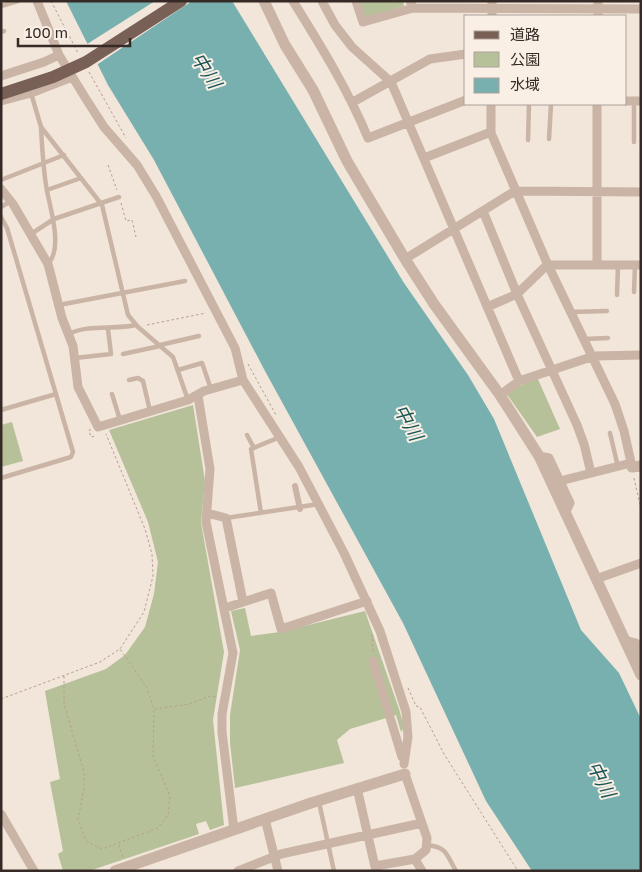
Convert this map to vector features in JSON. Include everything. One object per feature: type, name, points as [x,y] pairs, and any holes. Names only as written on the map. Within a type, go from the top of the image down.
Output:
[{"type":"main road","points":[[1,86],[50,71],[80,57],[167,1]]},
{"type":"main road","points":[[1,94],[53,78],[86,62],[181,1]]},
{"type":"street","points":[[37,1],[59,55],[98,119],[137,164],[152,189],[235,348],[243,380],[320,504],[367,601],[380,631],[406,712],[408,737],[405,769]]},
{"type":"street","points":[[264,1],[285,45],[313,90],[347,161],[405,258],[434,304],[500,395],[539,456],[641,675]]},
{"type":"street","points":[[293,1],[353,102],[368,138],[464,101]]},
{"type":"street","points":[[356,1],[363,22],[412,4],[533,13],[598,9],[641,9]]},
{"type":"street","points":[[326,2],[352,47],[391,82],[410,122],[519,381]]},
{"type":"street","points":[[353,102],[430,59],[464,54]]},
{"type":"street","points":[[1,76],[59,55]]},
{"type":"street","points":[[1,101],[31,93],[72,76]]},
{"type":"street","points":[[491,105],[491,132],[570,312],[594,356],[615,404],[635,465],[618,466],[560,481]]},
{"type":"street","points":[[597,105],[597,265]]},
{"type":"street","points":[[424,158],[491,132]]},
{"type":"street","points":[[1,189],[11,201],[48,264],[75,358],[78,387],[98,431],[120,420],[188,400],[211,389],[243,380]]},
{"type":"street","points":[[405,258],[518,191],[641,192]]},
{"type":"street","points":[[483,211],[517,294],[584,444],[591,473]]},
{"type":"street","points":[[487,306],[517,294],[549,265],[638,265]]},
{"type":"street","points":[[500,395],[519,381],[594,356],[641,355]]},
{"type":"street","points":[[198,396],[210,469],[206,522],[233,654],[225,698],[222,732],[234,830]]},
{"type":"street","points":[[539,456],[549,458],[570,503],[565,514]]},
{"type":"street","points":[[295,486],[300,509]]},
{"type":"street","points":[[207,513],[226,518],[243,602]]},
{"type":"street","points":[[596,579],[641,563]]},
{"type":"street","points":[[224,608],[271,593],[280,629],[367,601]]},
{"type":"street","points":[[624,640],[636,643],[641,654]]},
{"type":"street","points":[[357,788],[375,869],[415,859],[422,855],[428,845],[373,661]]},
{"type":"street","points":[[123,868],[357,788],[405,769]]},
{"type":"street","points":[[1,814],[34,871]]},
{"type":"street","points":[[265,819],[278,871]]},
{"type":"street","points":[[238,871],[274,857],[328,843],[422,823]]},
{"type":"street","points":[[415,859],[422,871]]},
{"type":"lane","points":[[4,4],[18,1]]},
{"type":"lane","points":[[31,93],[41,127],[47,190],[54,219],[54,254],[48,264]]},
{"type":"lane","points":[[634,101],[634,142]]},
{"type":"lane","points":[[528,140],[529,105]]},
{"type":"lane","points":[[549,139],[551,105]]},
{"type":"lane","points":[[41,127],[100,203],[128,315],[137,326],[173,356],[188,400]]},
{"type":"lane","points":[[1,180],[64,155]]},
{"type":"lane","points":[[47,190],[81,178]]},
{"type":"lane","points":[[31,234],[54,219],[119,197]]},
{"type":"lane","points":[[1,207],[11,201]]},
{"type":"lane","points":[[1,217],[7,228],[72,449],[71,457],[1,478]]},
{"type":"lane","points":[[617,295],[618,265]]},
{"type":"lane","points":[[634,292],[638,265]]},
{"type":"lane","points":[[59,306],[185,281]]},
{"type":"lane","points":[[570,312],[607,311]]},
{"type":"lane","points":[[68,334],[78,329],[137,326]]},
{"type":"lane","points":[[75,358],[111,354],[108,328]]},
{"type":"lane","points":[[123,354],[199,336]]},
{"type":"lane","points":[[585,338],[608,338]]},
{"type":"lane","points":[[178,370],[202,363],[211,389]]},
{"type":"lane","points":[[129,380],[138,378],[143,381],[150,411]]},
{"type":"lane","points":[[1,410],[56,394]]},
{"type":"lane","points":[[112,394],[120,420]]},
{"type":"lane","points":[[610,433],[618,466]]},
{"type":"lane","points":[[247,435],[254,448]]},
{"type":"lane","points":[[261,513],[251,449],[280,437]]},
{"type":"lane","points":[[226,518],[300,509],[320,504]]},
{"type":"lane","points":[[319,800],[334,871]]},
{"type":"lane","points":[[428,845],[438,845],[443,849],[456,871]]},
{"type":"path","points":[[137,326],[202,314]]},
{"type":"path","points":[[1,699],[100,662],[120,649],[144,612],[153,576],[146,529],[106,433]]},
{"type":"path","points":[[635,465],[641,509]]},
{"type":"path","points":[[370,626],[373,661]]},
{"type":"path","points":[[64,676],[64,704],[84,772],[84,788],[78,820],[86,841],[92,846],[102,849],[158,828],[168,815],[170,796],[153,756],[154,709],[147,688],[120,649]]},
{"type":"path","points":[[154,709],[189,704],[210,696],[225,698]]},
{"type":"path","points":[[416,706],[420,707],[444,754],[518,871]]},
{"type":"path","points":[[119,844],[123,868]]},
{"type":"green space","points":[[359,1],[403,1],[404,6],[366,17]]},
{"type":"green space","points":[[537,377],[560,429],[537,437],[506,393]]},
{"type":"green space","points":[[193,405],[205,481],[201,523],[224,652],[213,720],[224,825],[210,830],[206,821],[196,824],[199,834],[89,871],[63,871],[58,854],[63,851],[50,782],[60,779],[45,691],[106,669],[125,655],[145,627],[154,594],[158,562],[148,522],[109,430]]},
{"type":"green space","points":[[12,422],[23,461],[1,467],[1,425]]},
{"type":"green space","points":[[245,608],[251,636],[280,632],[365,611],[400,712],[404,728],[401,732],[396,715],[350,729],[337,740],[344,763],[235,788],[230,743],[230,715],[240,650],[231,611]]},
{"type":"water","name":"中川","points":[[66,1],[232,1],[404,283],[468,375],[494,419],[581,630],[619,673],[641,719],[641,871],[532,871],[486,801],[403,623],[265,371],[154,160],[108,85]]},
{"type":"pier","points":[[155,1],[192,1],[95,66],[84,46]]}]
